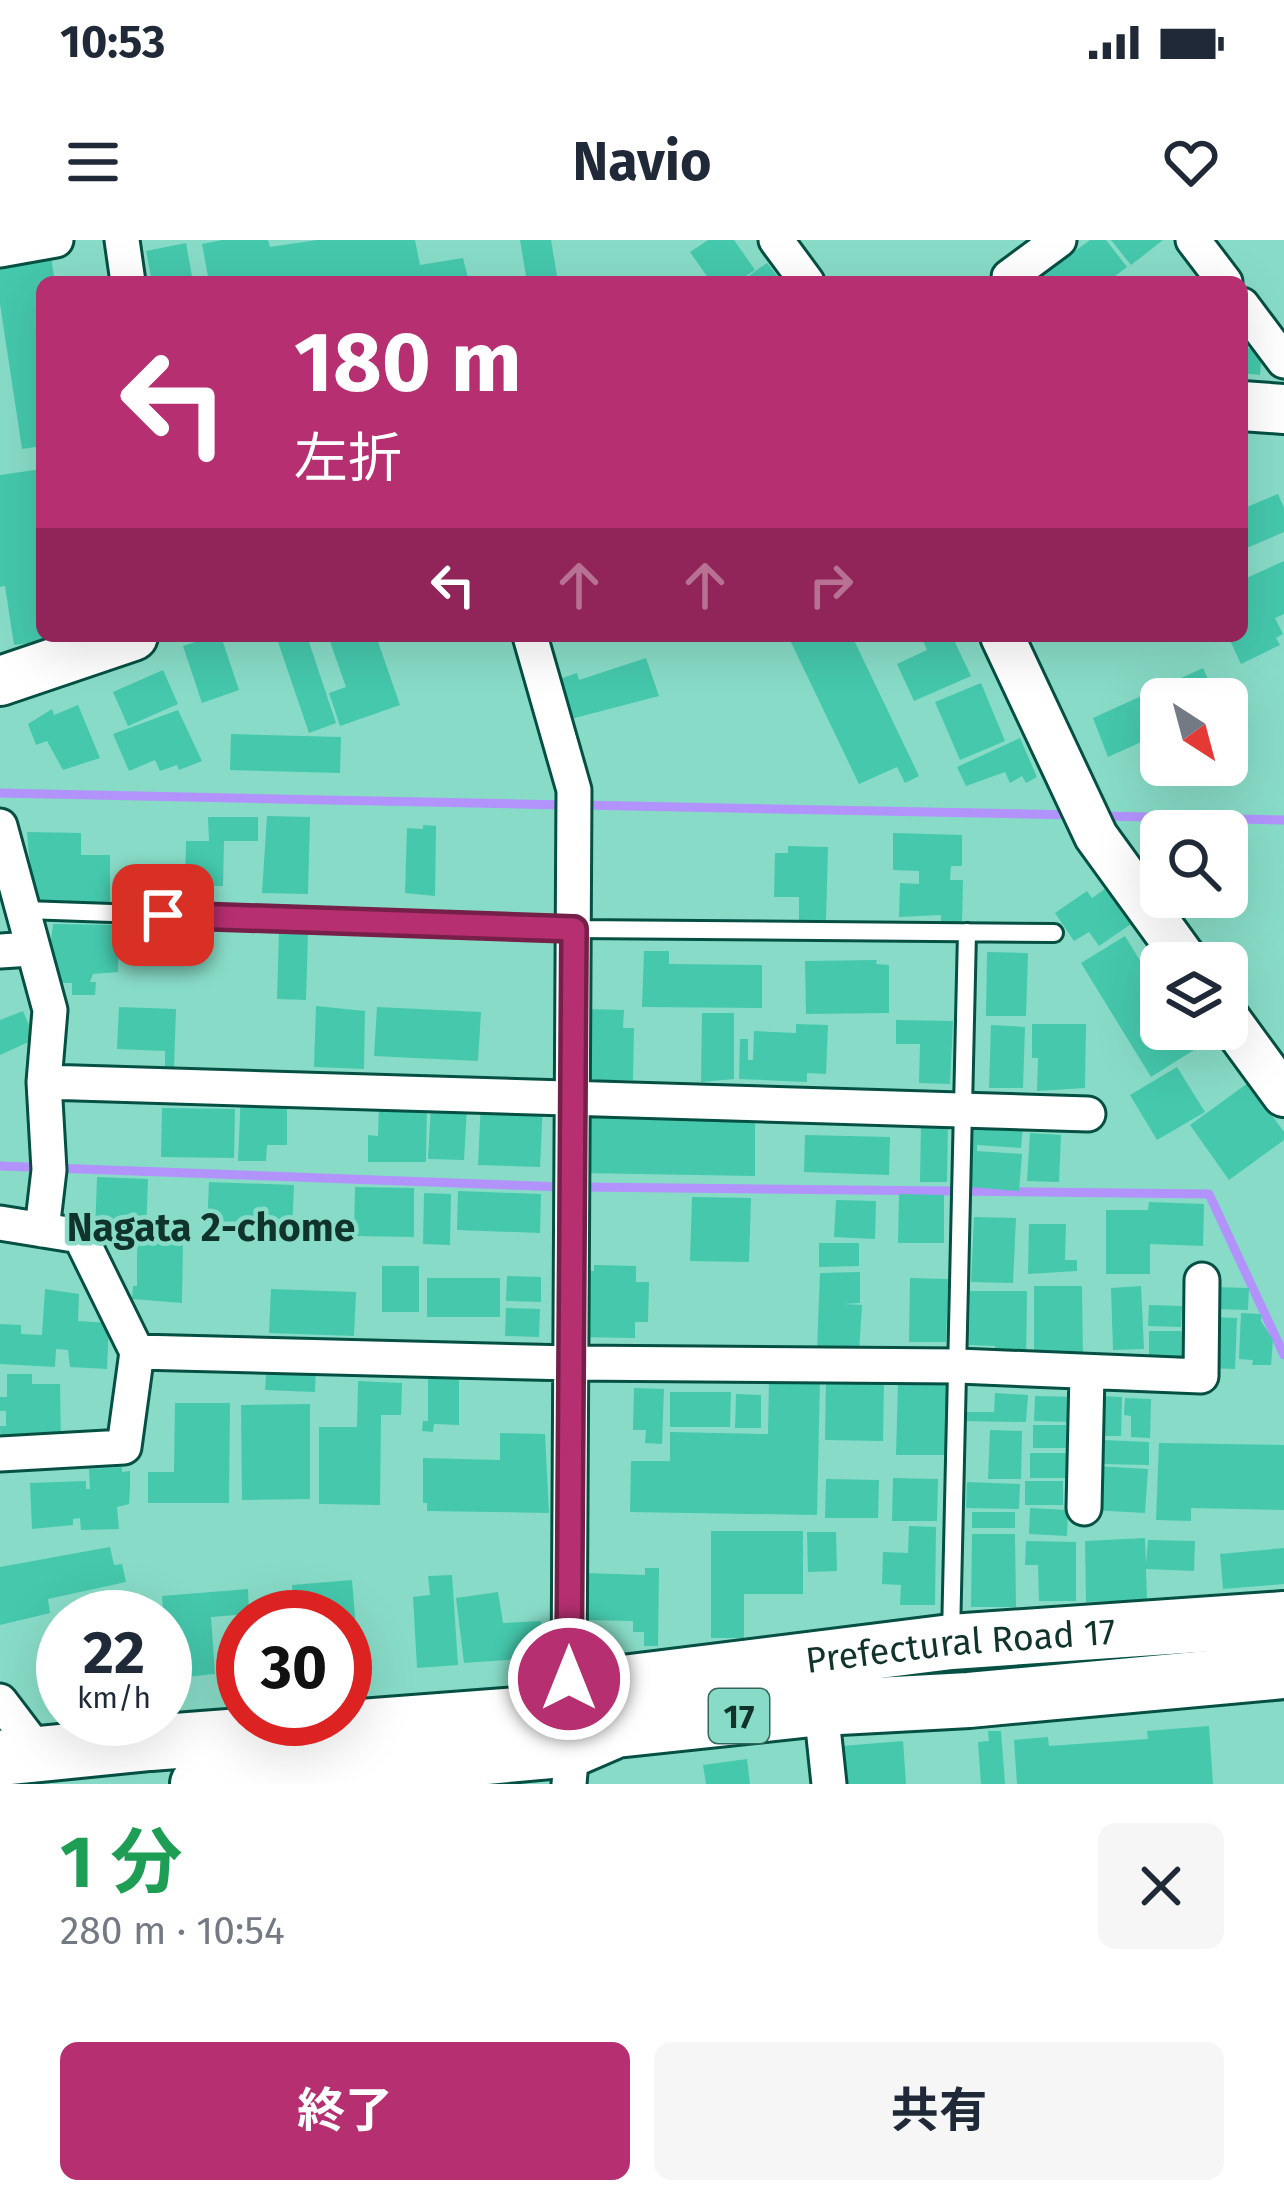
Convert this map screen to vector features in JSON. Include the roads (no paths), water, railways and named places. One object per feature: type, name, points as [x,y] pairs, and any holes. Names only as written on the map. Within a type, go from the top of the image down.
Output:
[{"type":"main road","points":[[1248,406],[1284,409]]},
{"type":"main road","points":[[0,681],[115,642]]},
{"type":"main road","name":"Prefectural Road 17","points":[[570,1748],[615,1684],[951,1642],[1284,1618]]},
{"type":"main road","name":"Prefectural Road 17","points":[[198,1784],[570,1748],[616,1730],[821,1708],[969,1700],[1284,1671]]},
{"type":"main road","name":"Prefectural Road 17","points":[[30,1766],[150,1743],[570,1748]]},
{"type":"street","points":[[0,250],[56,240]]},
{"type":"street","points":[[122,240],[127,276]]},
{"type":"street","points":[[776,240],[803,276]]},
{"type":"street","points":[[1010,276],[1059,240]]},
{"type":"street","points":[[1193,240],[1220,276]]},
{"type":"street","points":[[1248,313],[1284,361]]},
{"type":"street","points":[[532,642],[574,790],[570,1748]]},
{"type":"street","points":[[1005,642],[1096,836],[1173,942]]},
{"type":"street","points":[[0,826],[25,910],[15,950],[50,1010],[44,1082],[48,1172],[42,1230]]},
{"type":"street","points":[[1270,1056],[1284,1095]]},
{"type":"street","points":[[44,1082],[1088,1114]]},
{"type":"street","points":[[0,1223],[80,1236],[137,1352],[124,1447],[0,1454]]},
{"type":"street","points":[[137,1352],[958,1366],[1201,1376],[1202,1280]]},
{"type":"street","points":[[1084,1508],[1087,1373]]},
{"type":"street","points":[[0,1701],[30,1766]]},
{"type":"street","points":[[821,1708],[830,1784]]},
{"type":"lane","points":[[25,910],[574,929],[1054,933]]},
{"type":"lane","points":[[951,1642],[967,932]]},
{"type":"waterway","points":[[0,793],[564,805]]},
{"type":"waterway","points":[[581,805],[1074,815]]},
{"type":"waterway","points":[[1103,816],[1284,820]]},
{"type":"waterway","points":[[0,1166],[564,1187]]},
{"type":"waterway","points":[[581,1187],[1209,1194],[1284,1355]]},
{"type":"district","name":"Nagata 2-chome","points":[[211,1227]]}]
